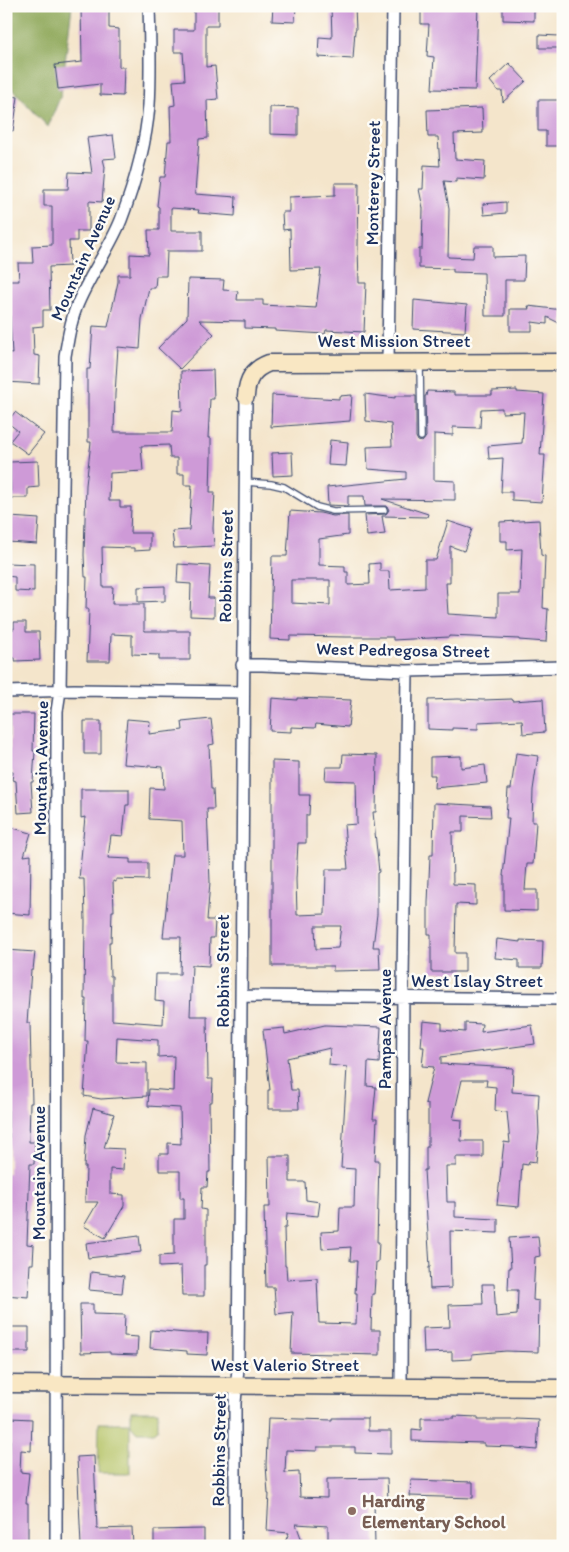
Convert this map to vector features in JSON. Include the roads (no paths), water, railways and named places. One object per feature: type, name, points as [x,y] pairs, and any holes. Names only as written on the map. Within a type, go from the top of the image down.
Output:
[{"type":"street","name":"Mountain Avenue","points":[[56,1546],[57,711],[60,690],[65,366],[68,339],[76,308],[121,221],[134,183],[144,143],[149,106],[149,6]]},
{"type":"street","name":"Monterey Street","points":[[388,361],[393,6]]},
{"type":"street","name":"West Mission Street","points":[[246,396],[247,386],[254,371],[269,362],[563,362]]},
{"type":"street","name":"Robbins Street","points":[[235,1546],[246,396]]},
{"type":"street","name":"West Pedregosa Street","points":[[242,666],[262,665],[407,671],[563,667]]},
{"type":"street","name":"Pampas Avenue","points":[[401,1386],[407,671]]},
{"type":"street","points":[[6,692],[60,690],[243,692]]},
{"type":"street","name":"West Islay Street","points":[[241,996],[563,1000]]},
{"type":"street","name":"West Valerio Street","points":[[6,1384],[563,1388]]},
{"type":"lane","points":[[420,361],[421,437]]},
{"type":"lane","points":[[245,482],[284,487],[317,506],[332,511],[384,510]]},
{"type":"place","name":"Harding Elementary School","points":[[352,1511]]}]
